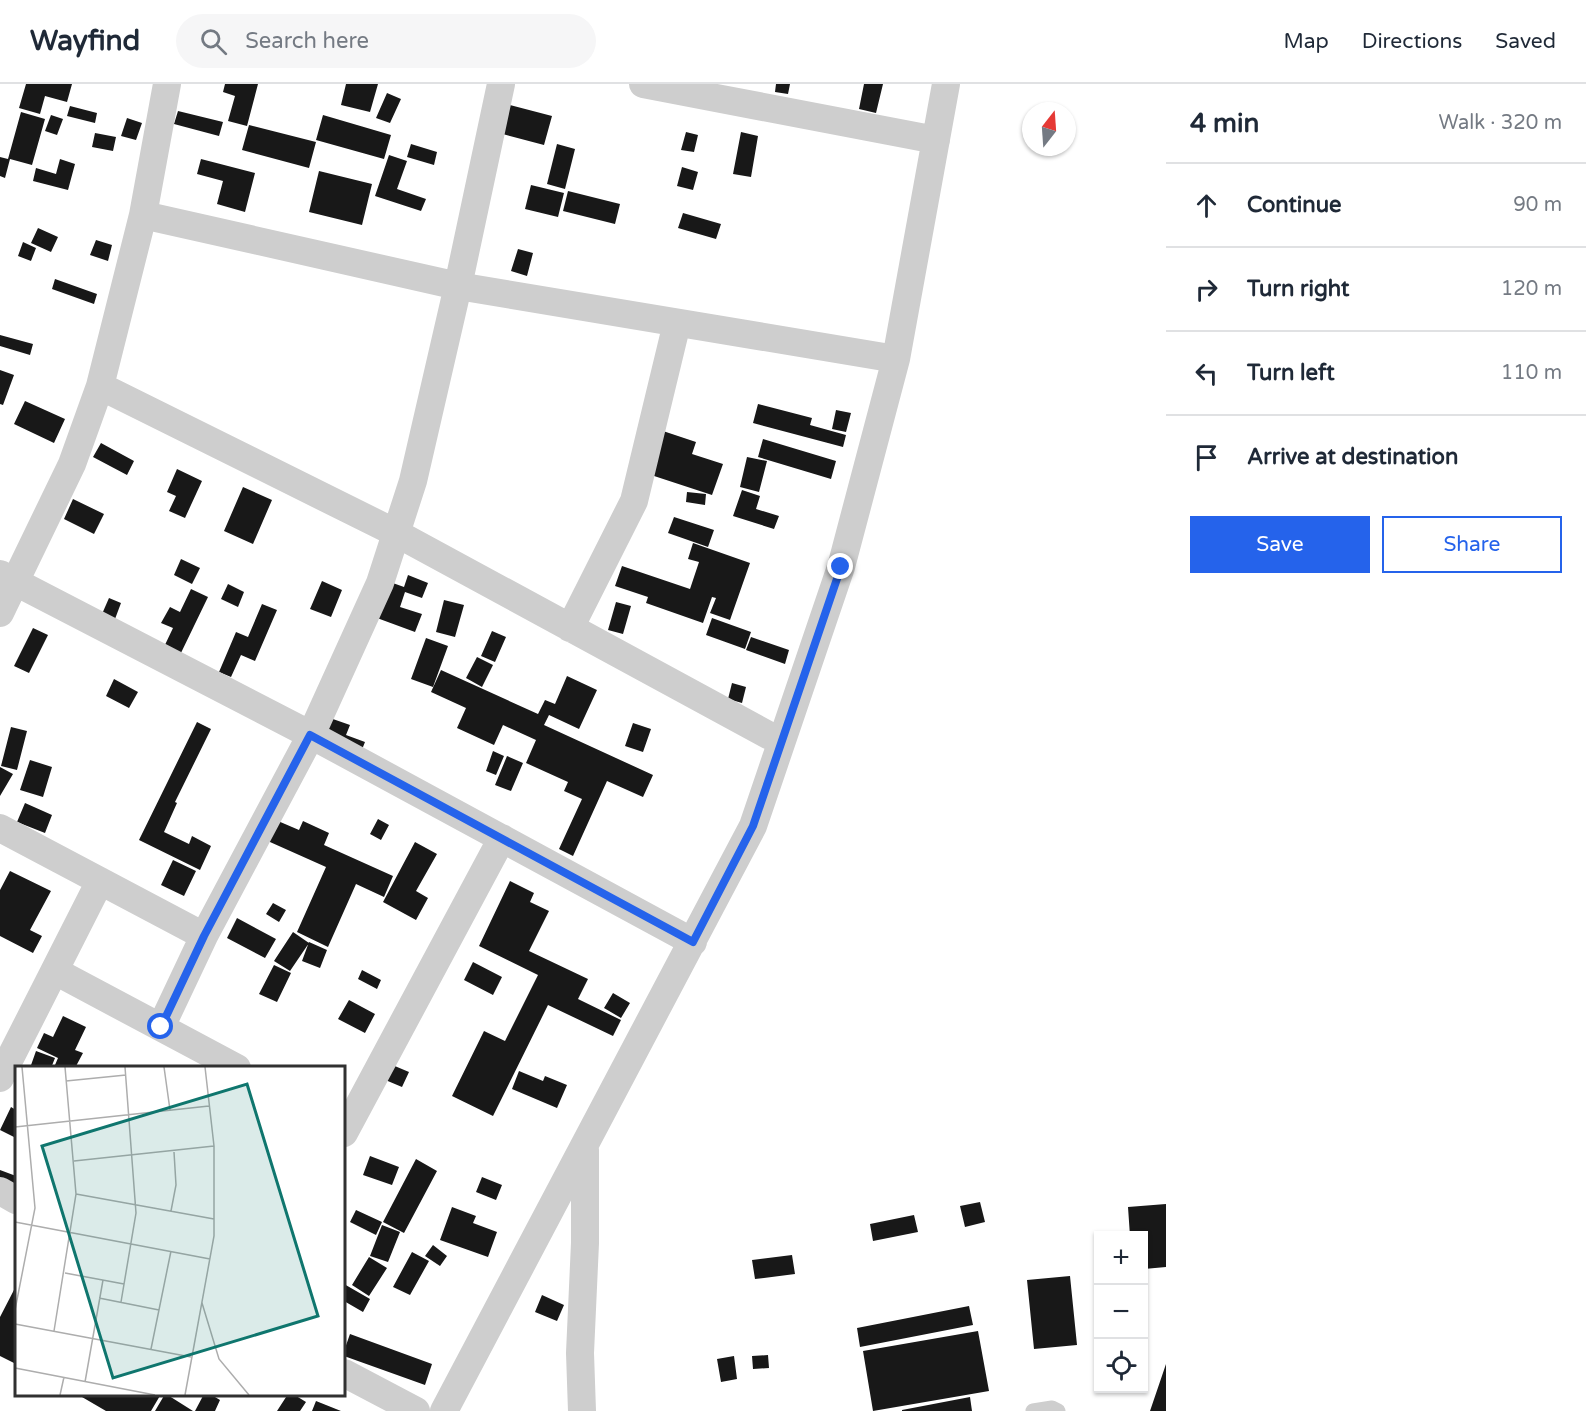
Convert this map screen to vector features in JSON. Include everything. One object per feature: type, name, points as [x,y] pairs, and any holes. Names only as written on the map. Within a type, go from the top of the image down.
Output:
[{"type":"street","points":[[0,613],[8,578],[72,464],[100,386],[142,215],[167,84]]},
{"type":"street","points":[[161,1027],[204,936],[310,735],[380,583],[413,481],[501,84]]},
{"type":"street","points":[[642,84],[723,91],[936,140]]},
{"type":"street","points":[[444,1411],[753,826],[841,567],[896,359],[946,84]]},
{"type":"street","points":[[142,215],[458,286],[896,359]]},
{"type":"street","points":[[570,628],[634,501],[677,322]]},
{"type":"street","points":[[100,386],[396,533],[781,742]]},
{"type":"street","points":[[8,578],[310,735],[693,942]]},
{"type":"street","points":[[0,828],[204,936]]},
{"type":"street","points":[[345,1126],[502,838]]},
{"type":"street","points":[[0,1078],[100,881]]},
{"type":"street","points":[[55,971],[233,1066]]},
{"type":"street","points":[[582,1411],[580,1353],[585,1243],[585,1145]]},
{"type":"street","points":[[0,1191],[15,1199]]},
{"type":"street","points":[[345,1373],[416,1411]]},
{"type":"lane","points":[[1033,1411],[1053,1408],[1058,1411]]},
{"type":"building","points":[[26,84],[72,84],[67,102],[45,96],[40,114],[19,108]]},
{"type":"building","points":[[225,84],[258,84],[247,126],[228,121],[235,96],[223,92]]},
{"type":"building","points":[[346,84],[378,84],[370,112],[341,105]]},
{"type":"building","points":[[776,84],[790,84],[788,94],[775,92]]},
{"type":"building","points":[[864,84],[883,84],[876,113],[859,109]]},
{"type":"building","points":[[387,93],[401,99],[390,123],[376,118]]},
{"type":"building","points":[[506,104],[552,116],[544,145],[499,133]]},
{"type":"building","points":[[70,106],[97,113],[95,123],[67,116]]},
{"type":"building","points":[[178,111],[223,122],[219,136],[174,124]]},
{"type":"building","points":[[21,112],[45,119],[32,165],[10,159],[5,178],[0,176],[0,157],[8,159]]},
{"type":"building","points":[[51,115],[63,119],[57,135],[45,131]]},
{"type":"building","points":[[323,115],[391,135],[384,159],[316,140]]},
{"type":"building","points":[[127,118],[142,123],[136,140],[121,136]]},
{"type":"building","points":[[249,125],[316,142],[309,168],[242,150]]},
{"type":"building","points":[[686,132],[698,135],[694,152],[681,150]]},
{"type":"building","points":[[741,132],[758,136],[751,177],[733,174]]},
{"type":"building","points":[[95,133],[116,137],[113,151],[92,147]]},
{"type":"building","points":[[411,144],[437,152],[434,165],[407,157]]},
{"type":"building","points":[[557,144],[575,149],[565,189],[547,184]]},
{"type":"building","points":[[389,155],[407,161],[397,189],[426,199],[421,211],[375,196]]},
{"type":"building","points":[[60,159],[75,164],[68,190],[33,181],[36,168],[56,174]]},
{"type":"building","points":[[201,159],[255,173],[245,212],[217,204],[223,181],[197,174]]},
{"type":"building","points":[[682,167],[698,172],[693,190],[677,186]]},
{"type":"building","points":[[319,171],[372,184],[362,225],[309,212]]},
{"type":"building","points":[[531,185],[564,193],[558,217],[525,209]]},
{"type":"building","points":[[568,191],[620,204],[615,224],[563,211]]},
{"type":"building","points":[[683,213],[721,224],[716,239],[678,228]]},
{"type":"building","points":[[38,228],[58,237],[51,252],[31,243]]},
{"type":"building","points":[[96,240],[112,245],[108,261],[90,255]]},
{"type":"building","points":[[23,242],[36,248],[31,261],[18,256]]},
{"type":"building","points":[[518,249],[533,253],[527,276],[511,271]]},
{"type":"building","points":[[55,279],[97,294],[94,304],[52,289]]},
{"type":"building","points":[[0,335],[33,344],[30,355],[0,346]]},
{"type":"building","points":[[0,370],[14,375],[3,405],[0,404]]},
{"type":"building","points":[[25,401],[65,419],[54,443],[14,424]]},
{"type":"building","points":[[758,404],[812,418],[810,425],[846,435],[843,447],[753,423]]},
{"type":"building","points":[[836,410],[851,413],[846,432],[832,429]]},
{"type":"building","points":[[663,431],[696,442],[692,454],[723,464],[712,495],[648,474]]},
{"type":"building","points":[[763,439],[836,461],[831,479],[758,457]]},
{"type":"building","points":[[101,443],[134,461],[127,475],[93,457]]},
{"type":"building","points":[[747,457],[767,461],[759,492],[740,487]]},
{"type":"building","points":[[177,469],[202,481],[185,518],[169,511],[176,496],[167,492]]},
{"type":"building","points":[[243,487],[272,500],[253,544],[224,531]]},
{"type":"building","points":[[742,490],[760,496],[756,509],[779,516],[774,529],[733,516]]},
{"type":"building","points":[[687,492],[706,494],[705,505],[686,502]]},
{"type":"building","points":[[73,499],[104,514],[94,534],[64,519]]},
{"type":"building","points":[[674,517],[714,530],[708,547],[668,533]]},
{"type":"building","points":[[693,543],[750,563],[730,620],[710,613],[716,598],[712,597],[703,623],[646,603],[648,597],[615,586],[622,566],[690,589],[699,562],[688,559]]},
{"type":"building","points":[[181,559],[200,568],[192,584],[174,575]]},
{"type":"building","points":[[408,575],[428,583],[422,598],[405,592],[400,607],[422,614],[415,632],[377,618],[390,582],[404,587]]},
{"type":"building","points":[[322,581],[342,590],[331,617],[310,609]]},
{"type":"building","points":[[228,584],[244,592],[238,607],[221,599]]},
{"type":"building","points":[[191,589],[208,597],[179,657],[163,649],[173,628],[161,623],[170,607],[180,612]]},
{"type":"building","points":[[109,598],[121,603],[115,619],[102,614]]},
{"type":"building","points":[[444,600],[464,605],[455,637],[436,632]]},
{"type":"building","points":[[616,602],[631,606],[623,634],[608,630]]},
{"type":"building","points":[[262,604],[277,610],[255,661],[241,655],[231,677],[219,672],[236,632],[248,637]]},
{"type":"building","points":[[712,618],[751,632],[745,649],[706,635]]},
{"type":"building","points":[[33,628],[48,635],[29,673],[14,666]]},
{"type":"building","points":[[492,631],[506,637],[495,662],[481,656]]},
{"type":"building","points":[[751,637],[789,650],[785,664],[746,650]]},
{"type":"building","points":[[426,638],[448,646],[433,687],[411,679]]},
{"type":"building","points":[[477,657],[493,665],[482,687],[466,678]]},
{"type":"building","points":[[441,670],[538,714],[545,700],[555,704],[567,676],[597,690],[579,729],[549,715],[544,725],[653,775],[643,797],[607,781],[573,856],[559,849],[582,799],[564,791],[568,782],[526,763],[536,740],[503,725],[494,745],[457,728],[466,708],[431,692]]},
{"type":"building","points":[[114,679],[138,692],[129,708],[106,696]]},
{"type":"building","points":[[732,683],[746,687],[742,703],[728,699]]},
{"type":"building","points":[[330,718],[350,725],[346,735],[365,742],[361,752],[323,738]]},
{"type":"building","points":[[197,722],[211,729],[175,802],[177,803],[164,832],[189,844],[192,836],[211,846],[200,870],[139,840]]},
{"type":"building","points":[[633,723],[651,729],[643,752],[625,746]]},
{"type":"building","points":[[11,727],[27,731],[17,770],[1,766]]},
{"type":"building","points":[[493,751],[504,756],[496,775],[486,771]]},
{"type":"building","points":[[507,756],[523,763],[511,791],[495,785]]},
{"type":"building","points":[[30,760],[52,767],[43,797],[20,790]]},
{"type":"building","points":[[0,767],[13,774],[0,796]]},
{"type":"building","points":[[25,803],[52,815],[45,833],[17,822]]},
{"type":"building","points":[[271,818],[299,830],[303,821],[329,833],[324,845],[393,876],[384,897],[356,884],[328,947],[297,932],[326,867],[261,838]]},
{"type":"building","points":[[378,819],[389,825],[381,840],[370,834]]},
{"type":"building","points":[[415,842],[437,854],[416,891],[428,898],[416,920],[383,902]]},
{"type":"building","points":[[173,860],[196,871],[184,896],[161,885]]},
{"type":"building","points":[[10,871],[51,891],[30,930],[42,936],[33,953],[0,936],[0,890]]},
{"type":"building","points":[[510,881],[534,893],[530,902],[549,911],[529,951],[588,979],[578,999],[621,1020],[613,1036],[548,1005],[493,1116],[452,1096],[484,1031],[505,1041],[538,975],[479,946]]},
{"type":"building","points":[[273,903],[286,910],[279,922],[266,914]]},
{"type":"building","points":[[237,918],[276,939],[265,958],[227,938]]},
{"type":"building","points":[[293,932],[309,943],[290,971],[274,961]]},
{"type":"building","points":[[309,942],[327,950],[320,968],[302,961]]},
{"type":"building","points":[[473,962],[502,977],[493,995],[464,980]]},
{"type":"building","points":[[274,965],[291,973],[277,1002],[259,994]]},
{"type":"building","points":[[362,970],[381,980],[377,989],[358,979]]},
{"type":"building","points":[[613,993],[630,1003],[621,1018],[604,1008]]},
{"type":"building","points":[[349,1000],[375,1014],[365,1033],[338,1019]]},
{"type":"building","points":[[63,1016],[86,1027],[75,1050],[83,1053],[76,1066],[57,1066],[55,1065],[58,1058],[37,1048],[44,1033],[53,1037]]},
{"type":"building","points":[[36,1051],[55,1058],[52,1066],[31,1066]]},
{"type":"building","points":[[390,1064],[409,1072],[402,1087],[383,1079]]},
{"type":"building","points":[[519,1071],[543,1081],[545,1076],[567,1085],[557,1108],[512,1089]]},
{"type":"building","points":[[11,1107],[15,1109],[15,1138],[0,1130]]},
{"type":"building","points":[[370,1156],[399,1167],[392,1185],[363,1175]]},
{"type":"building","points":[[416,1159],[437,1171],[404,1233],[383,1222]]},
{"type":"building","points":[[0,1170],[15,1176],[15,1187],[0,1181]]},
{"type":"building","points":[[482,1177],[502,1185],[496,1200],[476,1192]]},
{"type":"building","points":[[980,1202],[985,1222],[965,1227],[960,1206]]},
{"type":"building","points":[[1166,1204],[1166,1267],[1148,1269],[1148,1231],[1130,1231],[1128,1207]]},
{"type":"building","points":[[452,1207],[476,1216],[473,1223],[497,1232],[488,1257],[440,1240]]},
{"type":"building","points":[[356,1210],[382,1222],[376,1235],[350,1222]]},
{"type":"building","points":[[914,1215],[918,1232],[873,1241],[870,1224]]},
{"type":"building","points":[[382,1225],[400,1232],[388,1262],[370,1256]]},
{"type":"building","points":[[433,1245],[447,1256],[440,1266],[425,1256]]},
{"type":"building","points":[[412,1252],[429,1261],[410,1295],[393,1287]]},
{"type":"building","points":[[792,1255],[795,1274],[755,1279],[752,1260]]},
{"type":"building","points":[[369,1257],[387,1268],[369,1296],[352,1285]]},
{"type":"building","points":[[1070,1276],[1077,1345],[1034,1349],[1027,1280]]},
{"type":"building","points":[[345,1285],[370,1299],[363,1312],[345,1302]]},
{"type":"building","points":[[15,1288],[15,1364],[0,1356],[0,1317]]},
{"type":"building","points":[[542,1295],[564,1305],[557,1321],[535,1312]]},
{"type":"building","points":[[969,1306],[973,1325],[860,1347],[857,1328]]},
{"type":"building","points":[[978,1331],[989,1391],[873,1411],[863,1351]]},
{"type":"building","points":[[350,1334],[432,1364],[425,1385],[345,1356]]},
{"type":"building","points":[[768,1355],[769,1368],[753,1369],[752,1356]]},
{"type":"building","points":[[734,1356],[737,1379],[721,1382],[717,1359]]},
{"type":"building","points":[[1166,1364],[1166,1411],[1150,1411]]},
{"type":"building","points":[[160,1396],[151,1411],[106,1411],[82,1397]]},
{"type":"building","points":[[164,1396],[169,1396],[193,1411],[155,1411]]},
{"type":"building","points":[[203,1396],[213,1396],[220,1400],[215,1411],[195,1411]]},
{"type":"building","points":[[287,1396],[296,1396],[306,1402],[300,1411],[277,1411]]},
{"type":"building","points":[[970,1397],[972,1411],[902,1411],[902,1410]]},
{"type":"building","points":[[316,1401],[341,1411],[312,1411]]},
{"type":"route","points":[[161,1027],[204,936],[310,735],[693,942],[753,826],[841,567]]}]
